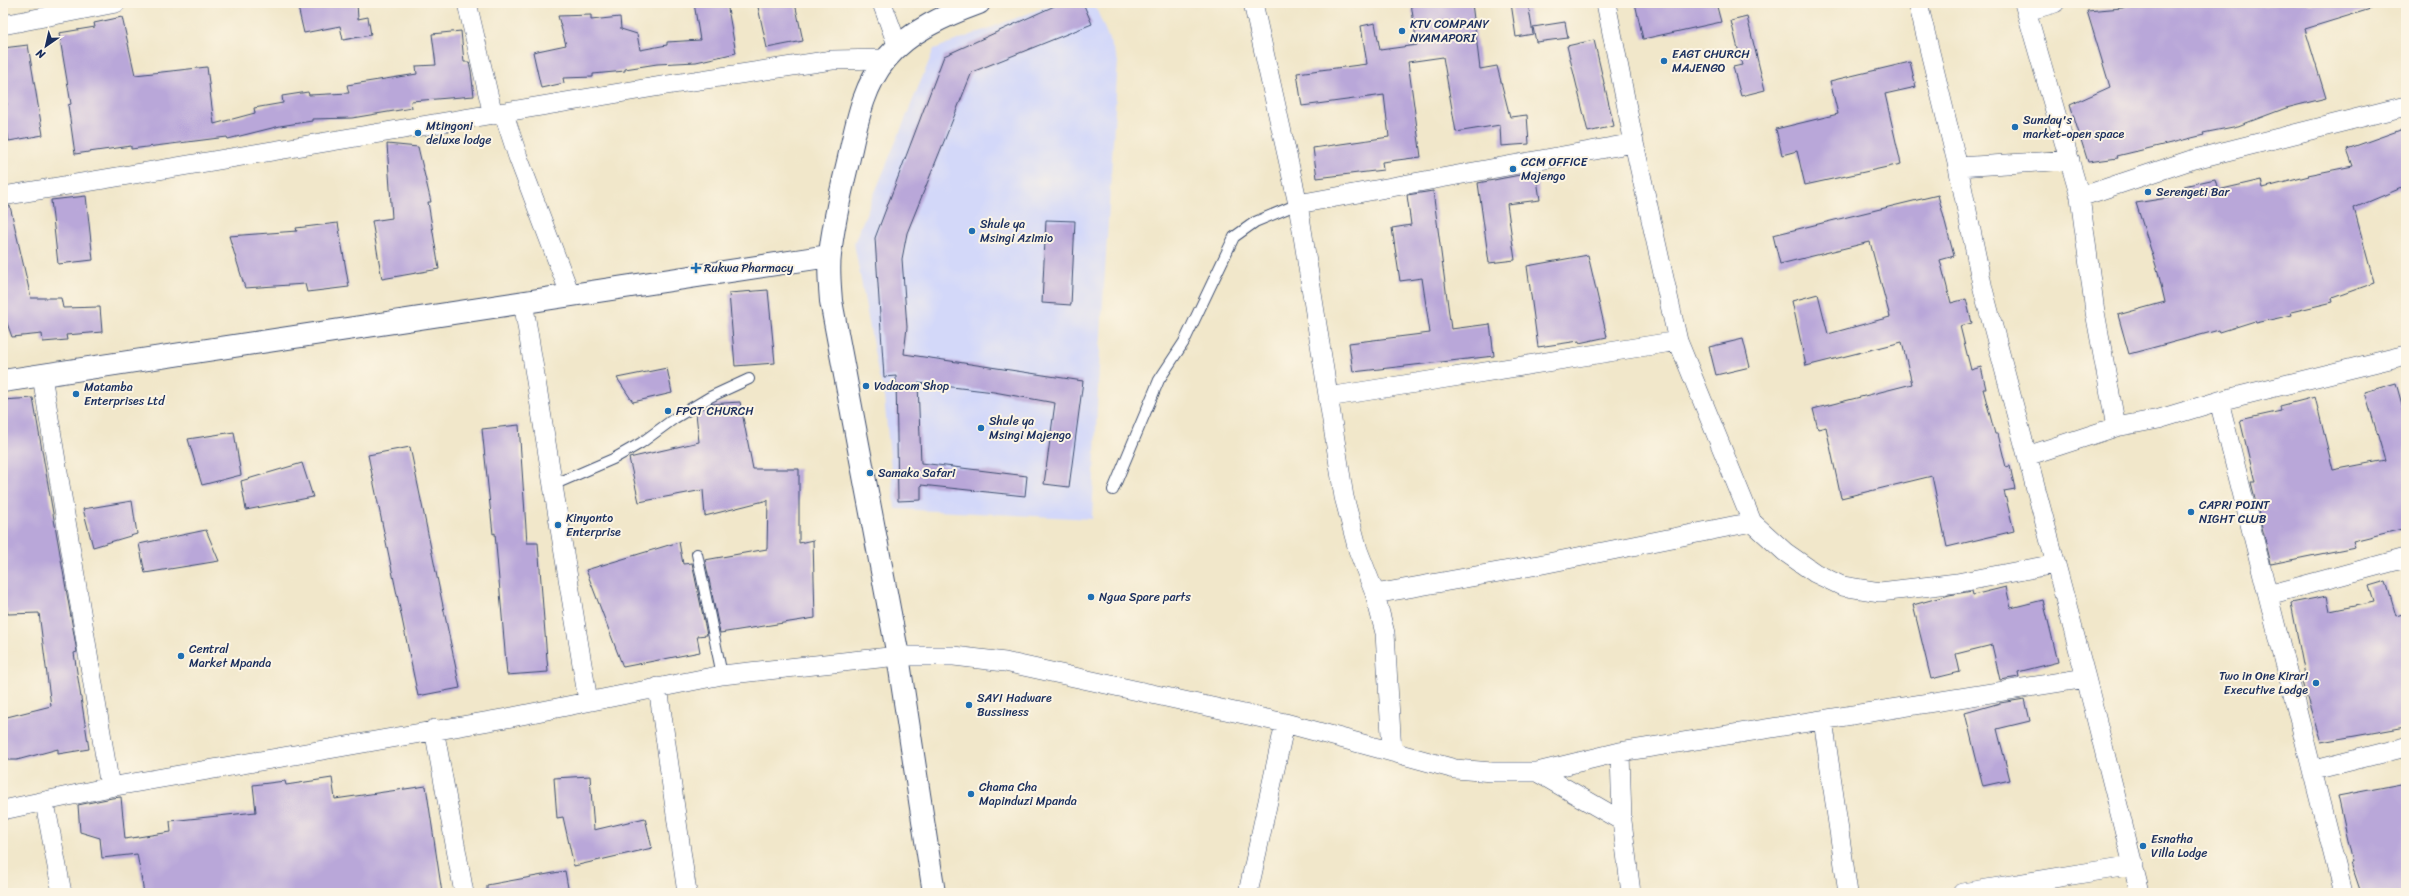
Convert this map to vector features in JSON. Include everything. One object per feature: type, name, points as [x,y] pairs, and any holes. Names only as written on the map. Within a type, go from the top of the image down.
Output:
[{"type":"street","points":[[3,25],[116,3]]},
{"type":"street","points":[[466,3],[498,115],[518,157],[570,294]]},
{"type":"street","points":[[882,3],[892,53]]},
{"type":"street","points":[[934,893],[898,656],[831,301],[830,256],[841,192],[859,115],[868,87],[892,53],[928,25],[979,3]]},
{"type":"street","points":[[1253,3],[1298,204],[1344,497],[1358,550],[1375,594],[1385,633],[1392,752]]},
{"type":"street","points":[[1606,3],[1634,142],[1678,341],[1752,522],[1785,552],[1815,573],[1842,586],[1880,592],[1957,583],[2055,564]]},
{"type":"street","points":[[1918,3],[1958,167],[1983,289],[2086,678],[2140,893]]},
{"type":"street","points":[[2055,3],[2025,7],[2080,197],[2096,312],[2116,427]]},
{"type":"street","points":[[3,196],[498,115],[667,85],[832,60],[892,53]]},
{"type":"street","points":[[2080,197],[2190,160],[2406,106]]},
{"type":"street","points":[[1298,204],[1634,142]]},
{"type":"street","points":[[1958,167],[2070,160]]},
{"type":"street","points":[[3,381],[523,301],[830,256]]},
{"type":"street","points":[[523,301],[588,701]]},
{"type":"street","points":[[1328,397],[1678,341]]},
{"type":"street","points":[[2027,456],[2116,427],[2160,419],[2219,401],[2406,356]]},
{"type":"street","points":[[42,376],[110,787]]},
{"type":"street","points":[[2219,401],[2314,770],[2343,893]]},
{"type":"street","points":[[1375,594],[1538,565],[1752,522]]},
{"type":"street","points":[[2268,595],[2406,558]]},
{"type":"street","points":[[3,810],[44,803],[110,787],[434,730],[722,675],[898,656],[954,656],[1005,662],[1285,723],[1455,769],[1492,772],[1537,772],[1620,752],[2086,678]]},
{"type":"street","points":[[658,687],[687,893]]},
{"type":"street","points":[[1823,720],[1848,893]]},
{"type":"street","points":[[1248,893],[1285,723]]},
{"type":"street","points":[[434,730],[464,893]]},
{"type":"street","points":[[2314,770],[2406,747]]},
{"type":"street","points":[[1620,752],[1622,821],[1632,893]]},
{"type":"street","points":[[1537,772],[1622,821]]},
{"type":"street","points":[[44,803],[62,893]]},
{"type":"street","points":[[1962,893],[2134,865]]},
{"type":"lane","points":[[1113,490],[1159,380],[1184,342],[1234,237],[1255,222],[1298,204]]},
{"type":"lane","points":[[553,485],[613,459],[641,443],[675,418],[710,397],[749,379]]},
{"type":"lane","points":[[697,554],[722,675]]},
{"type":"shaded area","points":[[1056,3],[1094,3],[1118,61],[1099,367],[1092,519],[895,509],[883,387],[879,377],[854,243],[934,49]]},
{"type":"building","points":[[297,3],[357,3],[358,19],[368,17],[371,35],[343,40],[340,26],[304,33]]},
{"type":"building","points":[[694,3],[727,3],[736,53],[696,62],[657,64],[625,69],[625,71],[593,74],[593,77],[563,78],[564,83],[541,88],[533,52],[566,45],[558,16],[591,15],[591,20],[620,17],[621,29],[637,34],[640,50],[667,45],[667,42],[700,40]]},
{"type":"building","points":[[778,3],[795,3],[803,41],[767,48],[758,7]]},
{"type":"building","points":[[1061,3],[1083,3],[1092,24],[972,72],[907,233],[902,259],[907,327],[904,354],[1083,381],[1069,487],[1044,484],[1055,403],[994,392],[918,383],[921,463],[1027,476],[1025,496],[921,485],[921,500],[898,501],[896,376],[884,377],[875,238],[944,56]]},
{"type":"building","points":[[1411,3],[1472,3],[1480,69],[1497,66],[1510,117],[1527,115],[1529,144],[1501,146],[1500,125],[1456,132],[1443,57],[1408,62],[1421,157],[1382,162],[1383,170],[1317,178],[1313,148],[1389,137],[1384,95],[1302,106],[1297,73],[1367,64],[1361,26],[1375,23],[1380,50],[1417,45]]},
{"type":"building","points":[[1511,3],[1528,3],[1533,34],[1516,37]]},
{"type":"building","points":[[1635,3],[1716,3],[1721,22],[1643,39]]},
{"type":"building","points":[[2139,3],[2258,3],[2258,6],[2295,3],[2377,3],[2377,7],[2305,29],[2326,98],[2286,108],[2238,126],[2203,133],[2204,135],[2117,156],[2118,158],[2088,162],[2070,105],[2110,87],[2087,11],[2122,8]]},
{"type":"building","points":[[122,17],[135,75],[207,67],[214,124],[255,113],[254,108],[283,103],[282,96],[308,92],[309,95],[349,93],[347,85],[417,74],[416,66],[436,65],[432,34],[461,31],[464,62],[469,62],[474,96],[411,101],[412,108],[352,118],[312,119],[312,121],[280,126],[228,139],[227,137],[131,149],[131,146],[75,154],[68,105],[71,104],[59,33],[95,27],[94,23]]},
{"type":"building","points":[[1747,17],[1765,90],[1741,96],[1733,67],[1742,65],[1731,21]]},
{"type":"building","points":[[1565,22],[1568,38],[1536,42],[1533,27]]},
{"type":"building","points":[[1594,40],[1614,126],[1588,132],[1567,46]]},
{"type":"building","points":[[28,45],[43,135],[9,141],[3,108],[7,105],[3,79],[3,48]]},
{"type":"building","points":[[1910,62],[1916,87],[1885,94],[1901,164],[1805,185],[1797,151],[1782,155],[1776,129],[1838,114],[1830,81]]},
{"type":"building","points":[[2406,128],[2406,186],[2354,208],[2374,283],[2332,298],[2333,302],[2291,312],[2292,315],[2256,323],[2255,321],[2220,332],[2219,330],[2129,354],[2118,315],[2165,302],[2158,272],[2136,203],[2186,195],[2184,186],[2215,179],[2218,190],[2261,180],[2263,188],[2309,176],[2308,175],[2353,166],[2347,149]]},
{"type":"building","points":[[387,144],[418,147],[431,202],[428,202],[439,269],[382,279],[372,221],[392,218]]},
{"type":"building","points":[[1536,172],[1540,200],[1507,204],[1515,260],[1489,263],[1478,183]]},
{"type":"building","points":[[1433,191],[1451,329],[1490,324],[1494,356],[1353,372],[1349,343],[1430,333],[1422,278],[1400,281],[1392,228],[1411,225],[1407,195]]},
{"type":"building","points":[[1938,195],[1954,256],[1940,260],[1951,303],[1966,299],[1972,323],[1960,326],[1971,370],[1981,367],[1986,389],[1983,389],[1995,434],[1998,434],[2006,467],[2010,466],[2015,489],[2004,491],[2014,531],[1947,547],[1932,476],[1841,498],[1826,427],[1818,429],[1813,409],[1912,384],[1902,342],[1806,366],[1792,301],[1818,294],[1828,334],[1890,317],[1870,242],[1780,264],[1773,235]]},
{"type":"building","points":[[86,196],[93,260],[58,264],[51,200]]},
{"type":"building","points":[[10,206],[31,298],[61,298],[63,308],[100,307],[102,332],[66,335],[67,340],[43,342],[42,334],[12,337],[3,312],[3,207]]},
{"type":"building","points":[[1046,220],[1075,221],[1071,305],[1042,303]]},
{"type":"building","points":[[338,223],[349,287],[307,292],[305,284],[245,288],[229,236],[297,231],[296,228]]},
{"type":"building","points":[[1588,255],[1607,337],[1579,343],[1579,341],[1538,347],[1527,266]]},
{"type":"building","points":[[768,290],[775,363],[735,366],[729,293]]},
{"type":"building","points":[[1743,339],[1750,367],[1716,375],[1709,347]]},
{"type":"building","points":[[667,368],[672,393],[633,402],[617,378]]},
{"type":"building","points":[[2396,383],[2406,419],[2406,528],[2353,541],[2355,547],[2271,564],[2251,482],[2255,482],[2240,420],[2281,411],[2280,406],[2315,397],[2333,470],[2385,460],[2365,392]]},
{"type":"building","points":[[33,398],[77,652],[74,653],[89,749],[58,754],[58,749],[17,760],[3,760],[3,718],[51,706],[39,613],[8,614],[3,600],[3,400]]},
{"type":"building","points":[[740,402],[753,469],[799,469],[799,543],[813,540],[815,618],[720,633],[705,560],[767,549],[768,500],[705,516],[703,490],[639,502],[629,458],[699,442],[696,413],[710,404]]},
{"type":"building","points":[[519,425],[527,543],[538,543],[548,672],[507,675],[495,533],[493,534],[482,429]]},
{"type":"building","points":[[234,432],[241,475],[202,485],[188,439]]},
{"type":"building","points":[[410,447],[460,688],[418,696],[368,455]]},
{"type":"building","points":[[302,463],[313,497],[246,510],[241,481]]},
{"type":"building","points":[[132,501],[137,534],[93,547],[83,509]]},
{"type":"building","points":[[206,530],[219,561],[145,573],[139,544]]},
{"type":"building","points":[[679,542],[683,564],[692,563],[707,635],[697,636],[700,652],[623,667],[586,570]]},
{"type":"building","points":[[2386,581],[2396,616],[2406,613],[2406,727],[2321,742],[2300,676],[2305,675],[2291,603],[2327,596],[2330,611],[2374,602],[2369,586]]},
{"type":"building","points":[[2006,587],[2011,608],[2043,600],[2058,662],[2018,672],[2019,677],[2000,680],[1992,645],[1956,654],[1960,672],[1931,679],[1913,605],[1949,595],[1972,591],[1973,595]]},
{"type":"building","points":[[2025,699],[2030,721],[1997,729],[2010,780],[1983,786],[1965,713],[2000,703]]},
{"type":"building","points":[[590,776],[594,830],[645,818],[652,848],[574,866],[563,817],[557,818],[554,778]]},
{"type":"building","points":[[332,778],[335,799],[426,786],[442,893],[144,893],[137,854],[102,858],[100,838],[80,832],[78,805],[121,797],[125,839],[171,832],[170,821],[256,812],[253,785],[285,781],[286,785]]},
{"type":"building","points":[[2406,783],[2406,893],[2361,893],[2351,863],[2353,863],[2338,796]]},
{"type":"building","points":[[565,871],[569,893],[487,893],[487,885]]},
{"type":"place","name":"KTV COMPANY NYAMAPORI","points":[[1402,31]]},
{"type":"place","name":"EAGT CHURCH MAJENGO","points":[[1664,61]]},
{"type":"place","name":"Sunday's market-open space","points":[[2015,127]]},
{"type":"place","name":"Mtingoni deluxe lodge","points":[[418,133]]},
{"type":"place","name":"CCM OFFICE Majengo","points":[[1513,169]]},
{"type":"place","name":"Serengeti Bar","points":[[2148,192]]},
{"type":"place","name":"Shule ya Msingi Azimio","points":[[972,231]]},
{"type":"place","name":"Rukwa Pharmacy","points":[[696,268]]},
{"type":"place","name":"Vodacom Shop","points":[[866,386]]},
{"type":"place","name":"Matamba Enterprises Ltd","points":[[76,394]]},
{"type":"place","name":"FPCT CHURCH","points":[[668,411]]},
{"type":"place","name":"Shule ya Msingi Majengo","points":[[981,428]]},
{"type":"place","name":"Samaka Safari","points":[[870,473]]},
{"type":"place","name":"CAPRI POINT NIGHT CLUB","points":[[2191,512]]},
{"type":"place","name":"Kinyonto Enterprise","points":[[558,525]]},
{"type":"place","name":"Ngua Spare parts","points":[[1091,597]]},
{"type":"place","name":"Central Market Mpanda","points":[[181,656]]},
{"type":"place","name":"Two in One Kirari Executive Lodge","points":[[2316,683]]},
{"type":"place","name":"SAYI Hadware Bussiness","points":[[969,705]]},
{"type":"place","name":"Chama Cha Mapinduzi Mpanda","points":[[971,794]]},
{"type":"place","name":"Esnatha Villa Lodge","points":[[2143,846]]}]
